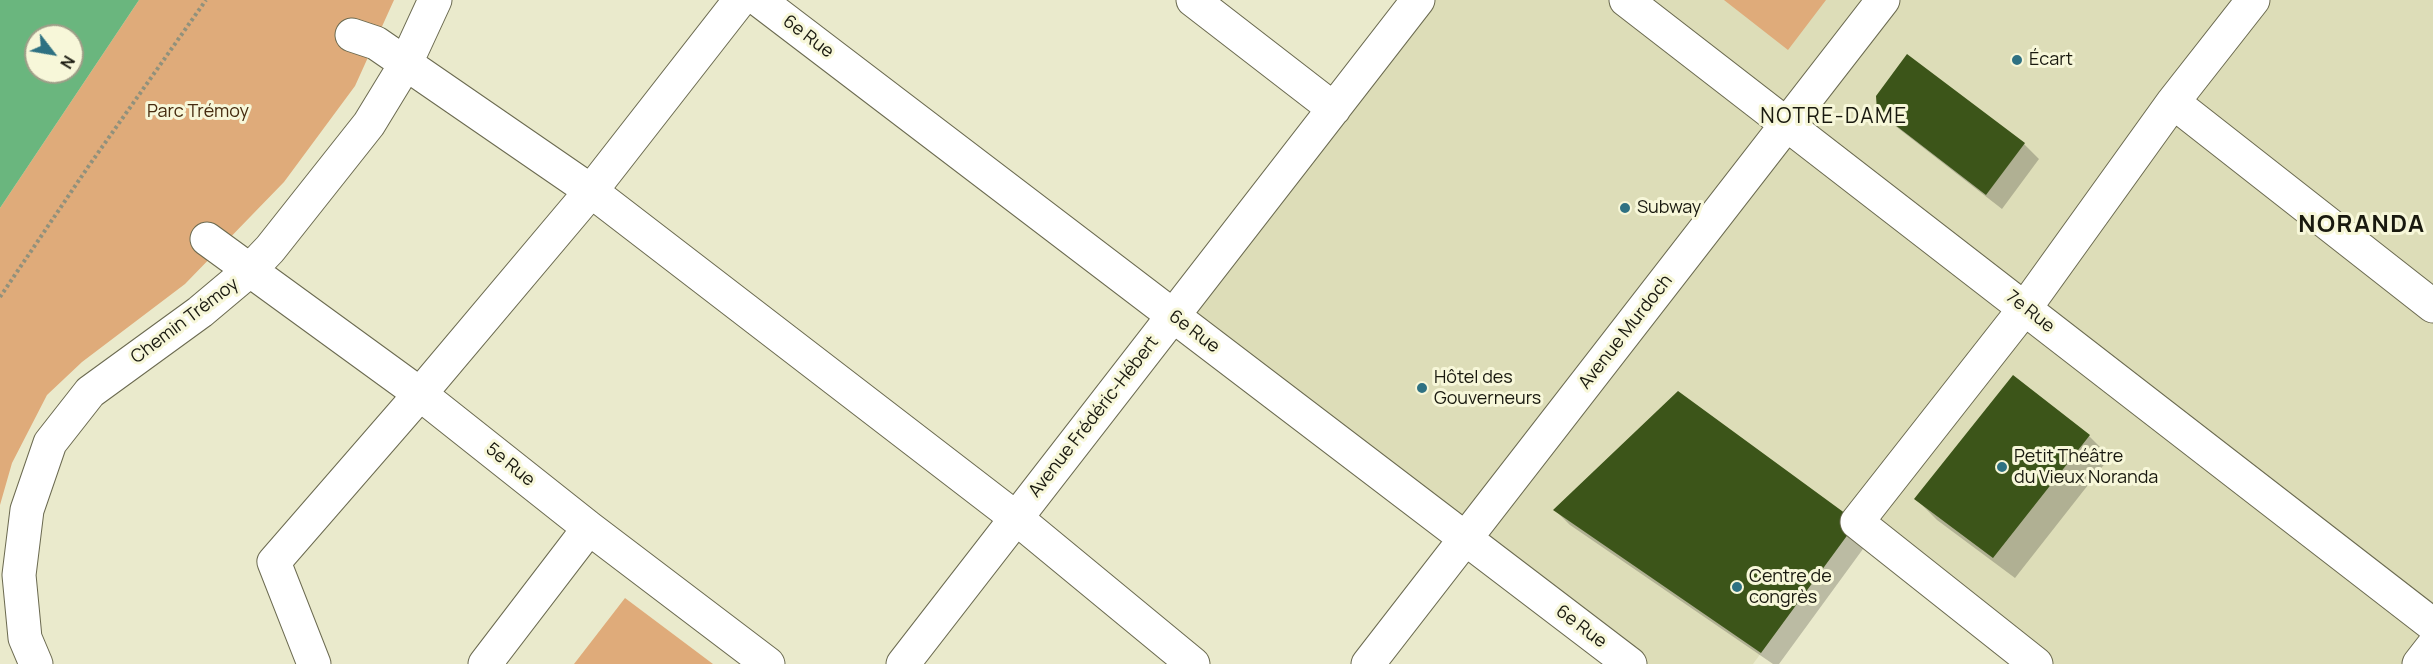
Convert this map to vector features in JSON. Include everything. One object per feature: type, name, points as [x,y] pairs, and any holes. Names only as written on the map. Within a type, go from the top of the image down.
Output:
[{"type":"street","name":"Chemin Trémoy","points":[[36,664],[25,638],[19,575],[27,510],[50,443],[90,392],[200,312],[250,270],[299,214],[369,124],[405,65],[435,0]]},
{"type":"street","points":[[314,664],[274,562],[420,394],[591,191],[740,0]]},
{"type":"street","name":"6e Rue","points":[[759,0],[1630,664]]},
{"type":"street","points":[[1193,0],[1334,109]]},
{"type":"street","name":"Avenue Frédéric-Hébert","points":[[903,664],[1418,0]]},
{"type":"street","name":"7e Rue","points":[[1626,0],[1788,123],[2433,625]]},
{"type":"street","name":"Avenue Murdoch","points":[[1368,664],[1883,0]]},
{"type":"street","points":[[2036,664],[1857,522],[2025,308],[2173,102],[2253,0]]},
{"type":"street","points":[[352,35],[376,43],[591,191],[1016,518],[1193,664]]},
{"type":"street","points":[[2173,102],[2433,306]]},
{"type":"street","name":"5e Rue","points":[[207,239],[420,394],[768,664]]},
{"type":"street","points":[[485,664],[590,528]]},
{"type":"street","points":[[2419,664],[2433,646]]},
{"type":"path","points":[[0,297],[87,167],[206,0]]},
{"type":"shaded area","points":[[0,0],[139,0],[84,82],[84,24],[24,24],[24,84],[83,84],[0,208]]},
{"type":"shaded area","points":[[1418,0],[2433,0],[2433,664],[2036,664],[1857,522],[1753,664],[1630,664],[1173,316]]},
{"type":"green space","name":"Parc Trémoy","points":[[139,0],[394,0],[355,86],[284,182],[185,284],[82,362],[47,395],[12,463],[0,505],[0,208]]},
{"type":"green space","points":[[1724,0],[1826,0],[1788,50]]},
{"type":"green space","points":[[625,598],[713,664],[574,664]]},
{"type":"building","points":[[1907,54],[2025,143],[1986,195],[1877,111],[1876,96]]},
{"type":"building","name":"Petit Théâtre du Vieux Noranda","points":[[2013,375],[2090,435],[1993,558],[1914,499]]},
{"type":"building","name":"Centre de congrès","points":[[1678,391],[1857,522],[1761,653],[1553,510]]},
{"type":"place","name":"Écart","points":[[2017,60]]},
{"type":"place","name":"Subway","points":[[1625,208]]},
{"type":"place","name":"Hôtel des Gouverneurs","points":[[1422,388]]},
{"type":"place","name":"Petit Théâtre du Vieux Noranda","points":[[2002,467]]},
{"type":"place","name":"Centre de congrès","points":[[1737,587]]},
{"type":"district","name":"NOTRE-DAME","points":[[1834,117]]},
{"type":"district","name":"NORANDA","points":[[2362,225]]}]
